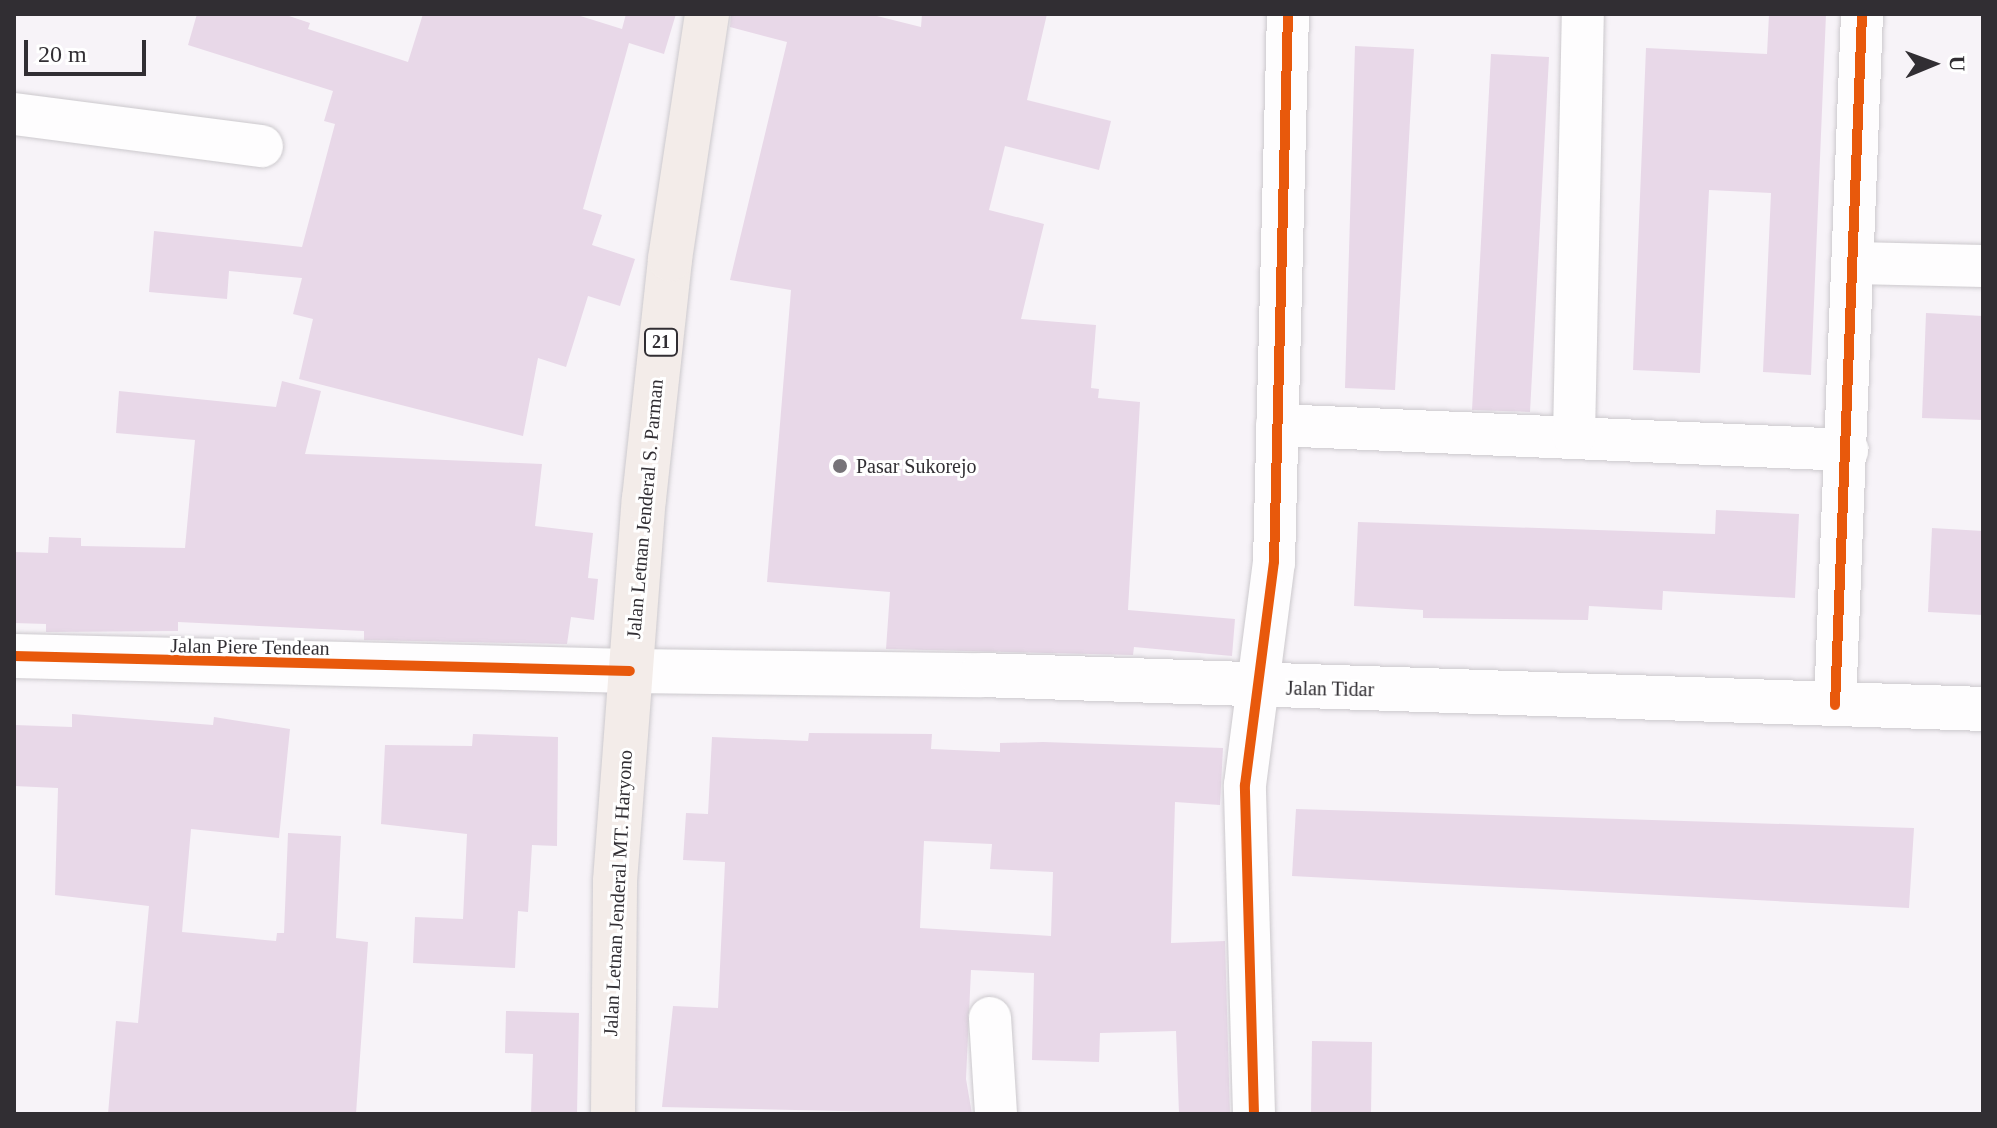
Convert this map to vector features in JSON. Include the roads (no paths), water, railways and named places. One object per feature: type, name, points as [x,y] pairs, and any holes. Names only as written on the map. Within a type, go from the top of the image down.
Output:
[{"type":"highway","name":"Jalan Letnan Jenderal S. Parman","points":[[630,671],[670,259],[707,14]]},
{"type":"highway","name":"Jalan Letnan Jenderal MT. Haryono","points":[[613,1114],[615,881],[630,671]]},
{"type":"main road","name":"Jalan Piere Tendean","points":[[14,656],[630,671]]},
{"type":"main road","name":"Jalan Tidar","points":[[630,671],[981,675],[1255,688],[1573,692],[1983,709]]},
{"type":"street","points":[[1254,1114],[1245,785],[1255,688],[1274,562],[1288,14]]},
{"type":"street","points":[[1574,436],[1583,14]]},
{"type":"street","points":[[1835,705],[1855,263],[1862,14]]},
{"type":"street","points":[[14,114],[262,146]]},
{"type":"street","points":[[1855,263],[1983,266]]},
{"type":"street","points":[[1277,425],[1847,450]]},
{"type":"street","points":[[990,1018],[996,1114]]},
{"type":"place","name":"Pasar Sukorejo","points":[[840,466]]}]
